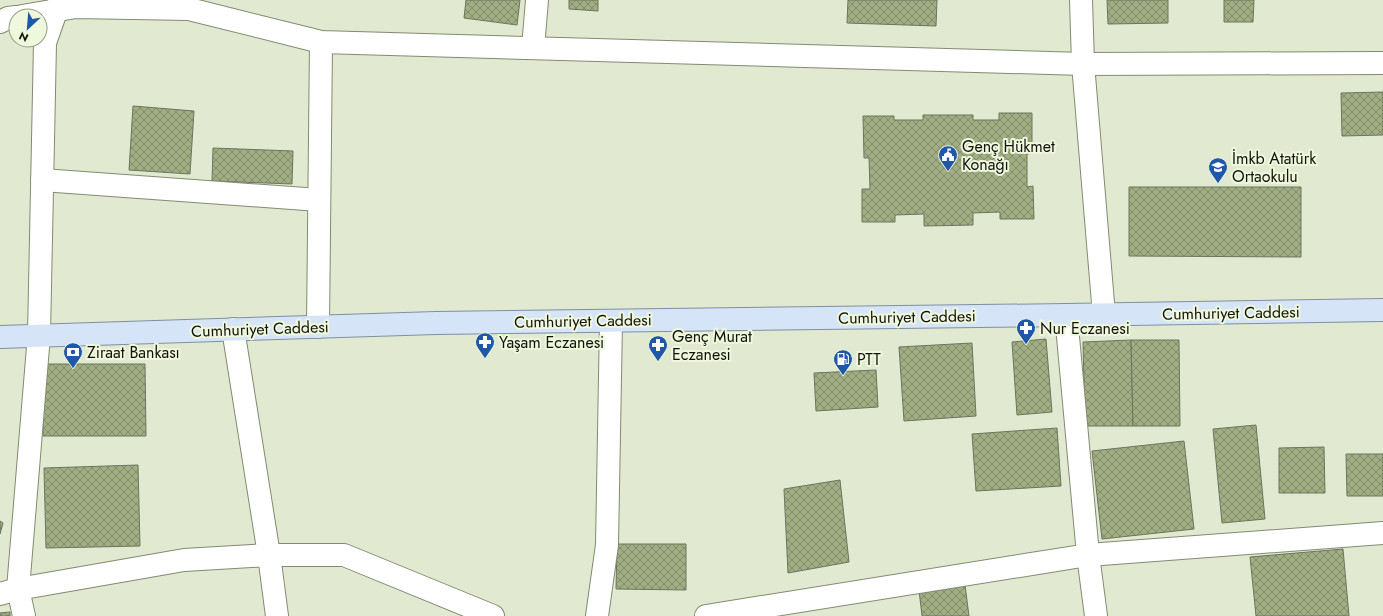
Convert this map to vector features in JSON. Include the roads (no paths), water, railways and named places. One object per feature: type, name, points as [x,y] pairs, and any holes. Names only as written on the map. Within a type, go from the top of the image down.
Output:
[{"type":"main road","name":"Cumhuriyet Caddesi","points":[[0,336],[436,323],[1383,310]]},
{"type":"street","points":[[533,48],[537,0]]},
{"type":"street","points":[[1081,0],[1083,64],[1104,315]]},
{"type":"street","points":[[48,8],[58,5],[76,7],[190,5],[321,42],[1083,64],[1383,63]]},
{"type":"street","points":[[24,616],[9,591],[39,335],[45,43],[58,5]]},
{"type":"street","points":[[318,327],[321,42]]},
{"type":"street","points":[[42,180],[319,200]]},
{"type":"street","points":[[1066,315],[1088,554],[1096,616]]},
{"type":"street","points":[[598,616],[607,545],[611,321]]},
{"type":"street","points":[[233,329],[269,555],[277,616]]},
{"type":"street","points":[[706,616],[1088,554],[1383,533]]},
{"type":"street","points":[[9,591],[184,560],[269,555],[344,555],[493,616]]},
{"type":"place","name":"Genç Hükmet Konağı","points":[[948,172]]},
{"type":"place","name":"İmkb Atatürk Ortaokulu","points":[[1218,184]]},
{"type":"place","name":"Nur Eczanesi","points":[[1026,345]]},
{"type":"place","name":"Yaşam Eczanesi","points":[[485,359]]},
{"type":"place","name":"Genç Murat Eczanesi","points":[[658,362]]},
{"type":"place","name":"Ziraat Bankası","points":[[73,369]]},
{"type":"place","name":"PTT","points":[[843,376]]}]
